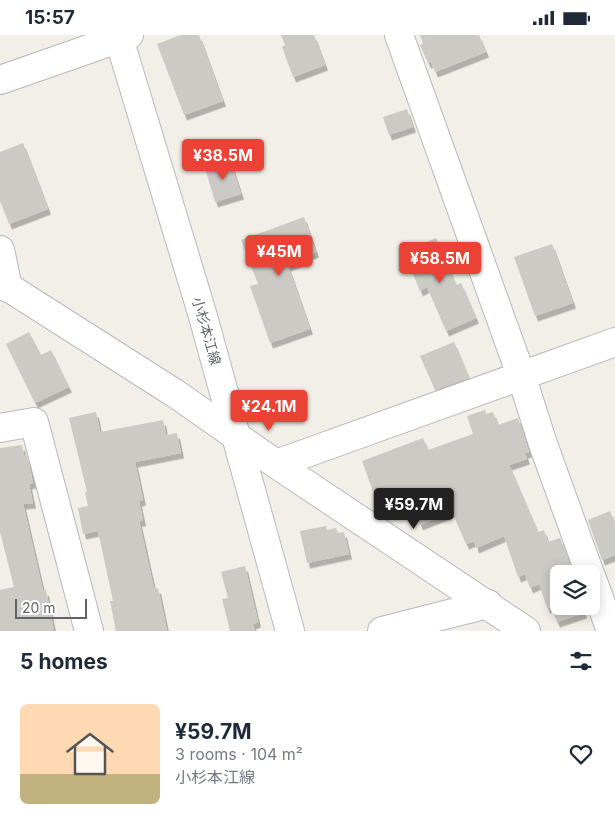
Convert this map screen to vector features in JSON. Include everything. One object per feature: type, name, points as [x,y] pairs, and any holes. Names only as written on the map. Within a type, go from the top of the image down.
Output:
[{"type":"street","points":[[399,35],[587,565]]},
{"type":"street","points":[[0,80],[122,36]]},
{"type":"street","name":"小杉本江線","points":[[122,36],[202,313],[290,631]]},
{"type":"street","points":[[0,250],[4,285],[176,394],[276,464],[526,631]]},
{"type":"street","points":[[276,464],[615,342]]},
{"type":"street","points":[[0,428],[34,422],[89,631]]},
{"type":"street","points":[[600,600],[611,631]]},
{"type":"street","points":[[382,631],[488,605]]},
{"type":"building","points":[[181,35],[199,35],[223,101],[184,115],[157,44]]},
{"type":"building","points":[[281,35],[314,35],[325,65],[293,77],[282,47],[285,45]]},
{"type":"building","points":[[420,35],[479,35],[486,52],[435,72],[431,62],[428,63],[420,45],[423,44]]},
{"type":"building","points":[[407,109],[413,127],[389,135],[383,117]]},
{"type":"building","points":[[23,143],[48,209],[9,224],[0,201],[0,152]]},
{"type":"building","points":[[230,160],[241,194],[215,202],[205,168]]},
{"type":"building","points":[[304,217],[316,252],[309,255],[310,257],[288,266],[310,329],[270,343],[250,286],[258,284],[241,240]]},
{"type":"building","points":[[436,238],[456,285],[461,283],[476,318],[446,331],[427,287],[420,291],[404,252]]},
{"type":"building","points":[[552,244],[573,303],[535,316],[514,257]]},
{"type":"building","points":[[29,332],[41,355],[51,350],[69,387],[35,403],[6,344]]},
{"type":"building","points":[[454,342],[469,378],[435,390],[420,356]]},
{"type":"building","points":[[485,410],[486,414],[493,412],[498,425],[518,418],[529,452],[525,453],[527,459],[509,465],[538,532],[544,530],[548,542],[560,538],[570,565],[550,565],[550,607],[547,608],[539,584],[530,588],[525,574],[518,577],[504,536],[476,548],[474,541],[466,544],[452,512],[420,525],[409,496],[379,508],[362,461],[423,438],[428,450],[473,434],[467,416]]},
{"type":"building","points":[[96,412],[100,432],[163,420],[166,435],[177,433],[181,453],[135,462],[143,500],[139,501],[143,521],[139,521],[154,589],[158,588],[167,631],[116,631],[110,601],[113,601],[98,531],[83,534],[78,508],[88,506],[85,492],[87,492],[69,418]]},
{"type":"building","points":[[22,445],[24,456],[27,455],[33,483],[29,484],[33,503],[23,504],[43,591],[46,590],[54,631],[0,631],[0,590],[14,587],[0,532],[0,448]]},
{"type":"building","points":[[610,511],[615,523],[615,555],[602,560],[588,520]]},
{"type":"building","points":[[326,526],[327,530],[336,528],[338,533],[344,532],[349,554],[307,563],[300,531]]},
{"type":"building","points":[[245,566],[258,622],[253,624],[255,631],[230,631],[222,599],[228,598],[221,572]]},
{"type":"building","points":[[554,615],[578,615],[557,622]]}]
